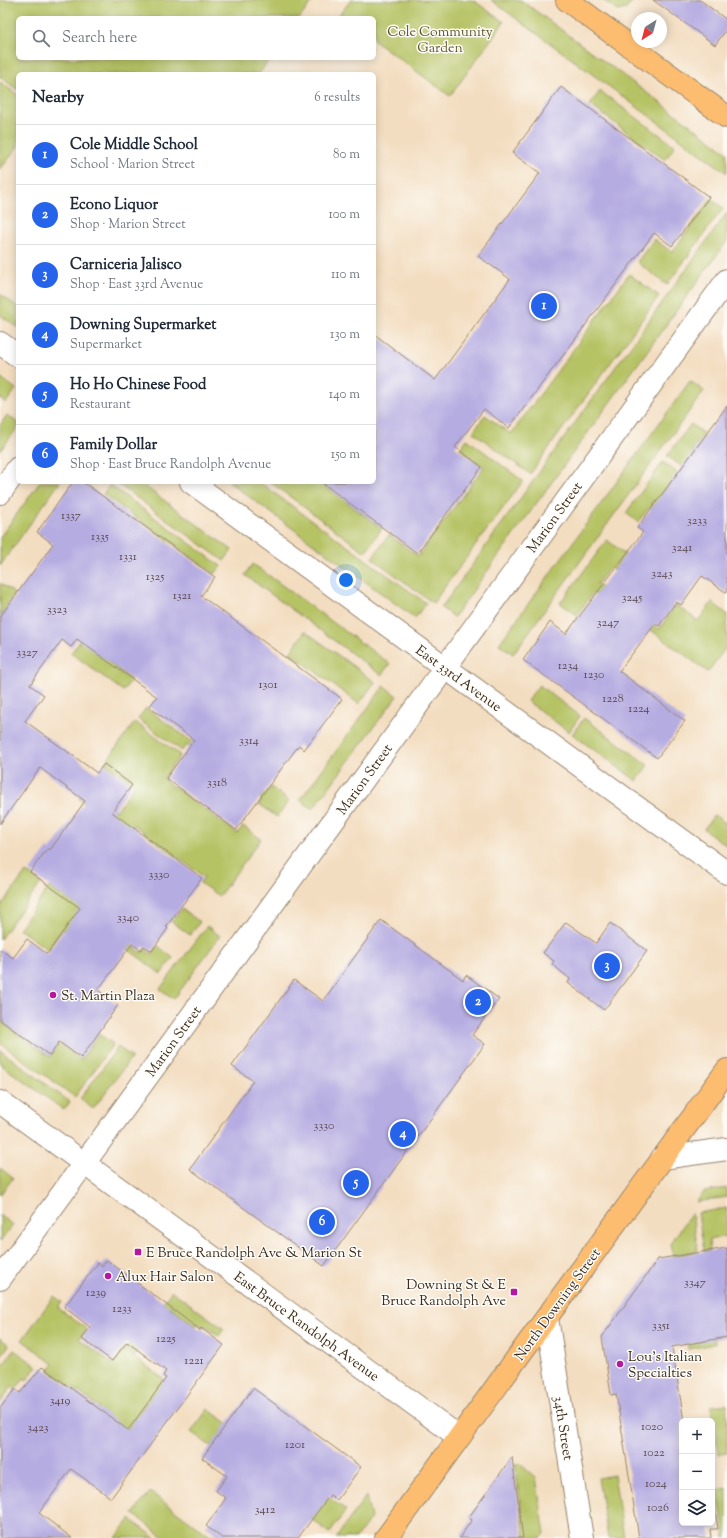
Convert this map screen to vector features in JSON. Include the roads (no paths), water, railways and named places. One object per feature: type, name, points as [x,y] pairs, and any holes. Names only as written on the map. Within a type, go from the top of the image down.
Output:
[{"type":"main road","points":[[567,0],[727,117]]},
{"type":"main road","name":"North Downing Street","points":[[386,1538],[727,1070]]},
{"type":"street","name":"Marion Street","points":[[0,1279],[727,280]]},
{"type":"street","points":[[0,343],[16,355]]},
{"type":"street","points":[[0,493],[16,471]]},
{"type":"street","name":"East 33rd Avenue","points":[[194,484],[727,873]]},
{"type":"street","name":"East Bruce Randolph Avenue","points":[[0,1102],[460,1437]]},
{"type":"street","points":[[662,1158],[727,1149]]},
{"type":"street","name":"34th Street","points":[[547,1318],[582,1538]]},
{"type":"place","name":"Cole Middle School","points":[[544,306]]},
{"type":"place","name":"Carniceria Jalisco","points":[[607,966]]},
{"type":"place","name":"St. Martin Plaza","points":[[53,995]]},
{"type":"place","name":"Econo Liquor","points":[[478,1002]]},
{"type":"place","name":"Downing Supermarket","points":[[403,1134]]},
{"type":"place","name":"Ho Ho Chinese Food","points":[[356,1183]]},
{"type":"place","name":"Family Dollar","points":[[322,1222]]},
{"type":"place","name":"E Bruce Randolph Ave & Marion St","points":[[138,1252]]},
{"type":"place","name":"Alux Hair Salon","points":[[108,1276]]},
{"type":"place","name":"Downing St & E Bruce Randolph Ave","points":[[514,1292]]},
{"type":"place","name":"Lou's Italian Specialties","points":[[620,1364]]},
{"type":"park label","name":"Cole Community Garden","points":[[440,40]]}]
